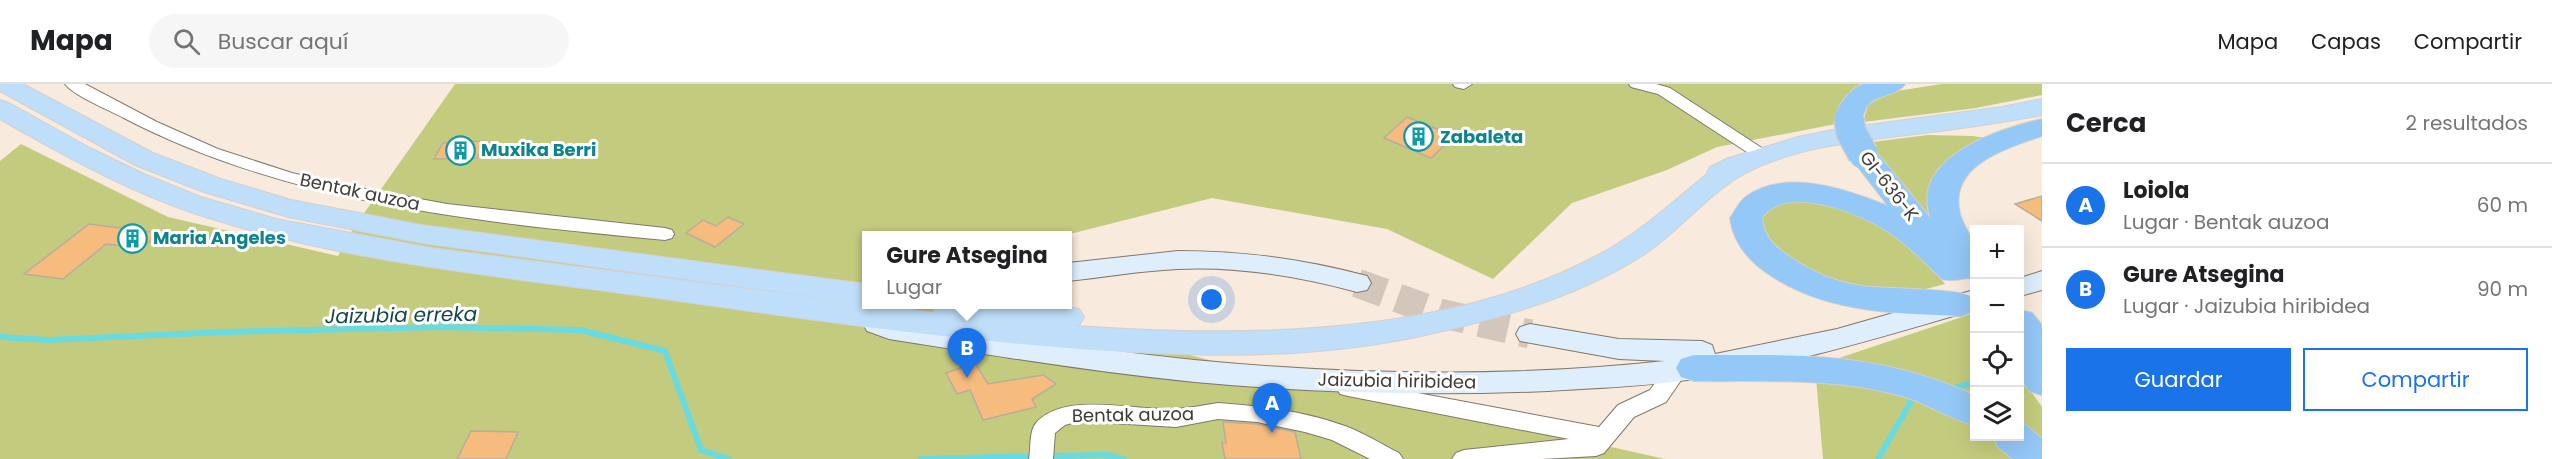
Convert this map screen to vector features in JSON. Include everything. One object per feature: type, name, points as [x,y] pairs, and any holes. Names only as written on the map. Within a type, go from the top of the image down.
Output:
[{"type":"highway","name":"GI-636-K","points":[[1892,84],[1876,88],[1858,98],[1852,105],[1849,119],[1851,132],[1863,154],[1963,264]]},
{"type":"highway","name":"GI-636-K","points":[[1970,300],[1963,264],[1942,207],[1945,182],[1950,172],[1958,164],[1980,150],[2042,127]]},
{"type":"highway","points":[[1963,264],[1919,240],[1893,222],[1863,207],[1838,199],[1799,193],[1773,195],[1755,204],[1746,218],[1750,236],[1765,255],[1790,274],[1823,289],[1876,301],[1970,300]]},
{"type":"highway","points":[[2027,338],[2042,381]]},
{"type":"highway","points":[[1685,369],[1787,369],[1868,375],[1932,392],[1970,409]]},
{"type":"highway","points":[[2018,441],[2039,459]]},
{"type":"main road","points":[[5,84],[144,159],[211,185],[288,208],[422,234],[802,285],[862,305]]},
{"type":"main road","points":[[994,309],[1110,321],[1202,325],[1294,322],[1392,310],[1501,285],[1568,261],[1626,233],[1709,178],[1750,159],[1838,136],[1982,118],[2042,107]]},
{"type":"main road","points":[[0,108],[117,174],[186,201],[266,225],[406,253],[862,305]]},
{"type":"main road","points":[[883,309],[997,332],[1175,344],[1301,341],[1393,330],[1496,306],[1584,274],[1641,242],[1714,181],[1750,159]]},
{"type":"main road","points":[[1072,272],[1164,260],[1207,259],[1287,266],[1357,283]]},
{"type":"main road","points":[[2024,285],[2042,280]]},
{"type":"main road","points":[[802,285],[843,282],[862,284]]},
{"type":"main road","name":"Jaizubia hiribidea","points":[[867,309],[889,329],[1083,358],[1193,371],[1303,379],[1478,383],[1616,376],[1685,369],[1835,341],[1970,300]]},
{"type":"main road","name":"Jaizubia hiribidea","points":[[1530,334],[1619,349],[1711,352],[1766,346],[1898,322]]},
{"type":"street","name":"Bentak auzoa","points":[[73,84],[171,135],[232,160],[342,191],[456,211],[665,234]]},
{"type":"street","points":[[1637,84],[1664,91],[1734,138],[1750,159]]},
{"type":"street","points":[[1599,448],[1626,411],[1658,396],[1685,369]]},
{"type":"street","points":[[1303,379],[1599,448]]},
{"type":"street","name":"Bentak auzoa","points":[[1041,459],[1044,429],[1058,418],[1079,413],[1176,418],[1218,411],[1257,414],[1305,423],[1339,433],[1390,459]]},
{"type":"street","points":[[1464,459],[1549,449],[1599,448]]},
{"type":"green space","points":[[455,84],[1860,84],[1841,123],[1717,147],[1667,170],[1572,203],[1493,279],[1387,229],[1212,198],[1072,233],[1072,231],[862,231],[862,309],[1009,309],[1311,386],[1522,427],[1665,459],[0,459],[0,161],[21,144],[168,217],[338,256],[353,229]]},
{"type":"green space","points":[[1942,84],[2042,84],[2042,95],[1976,108],[1863,122],[1868,105],[1890,92]]},
{"type":"green space","points":[[1928,135],[1987,138],[1951,157],[1936,172],[1932,191],[1943,233],[1878,161],[1872,142]]},
{"type":"green space","points":[[1793,199],[1820,200],[1856,210],[1912,244],[1945,284],[1922,290],[1885,292],[1812,276],[1770,249],[1761,217],[1773,206]]},
{"type":"green space","points":[[1970,314],[1970,441],[2024,441],[2024,382],[2042,407],[2042,459],[1823,459],[1815,366]]},
{"type":"building","name":"Zabaleta","points":[[1407,117],[1454,136],[1431,158],[1384,138]]},
{"type":"building","name":"Muxika Berri","points":[[486,141],[477,158],[434,159],[443,143]]},
{"type":"building","points":[[2042,196],[2042,221],[2015,204]]},
{"type":"building","points":[[728,217],[744,224],[715,247],[686,233],[703,220],[716,226]]},
{"type":"building","points":[[89,224],[159,233],[142,248],[106,244],[63,279],[24,274]]},
{"type":"building","points":[[975,363],[988,384],[1043,375],[1056,384],[1032,399],[1036,407],[983,420],[970,390],[957,394],[946,373]]},
{"type":"building","points":[[1223,422],[1257,424],[1295,432],[1301,459],[1225,459],[1222,443],[1226,443]]},
{"type":"building","points":[[471,431],[518,432],[506,459],[457,459]]},
{"type":"waterway","name":"Jaizubia erreka","points":[[0,337],[48,340],[225,332],[440,327],[580,330],[665,351],[701,450],[729,459]]},
{"type":"waterway","name":"Jaizubia erreka","points":[[1951,389],[1970,383]]},
{"type":"waterway","name":"Jaizubia erreka","points":[[1878,459],[1913,398],[1916,397]]},
{"type":"waterway","name":"Jaizubia erreka","points":[[1048,456],[1107,455],[1124,459]]},
{"type":"waterway","name":"Jaizubia erreka","points":[[921,459],[1036,456]]},
{"type":"tunnel","points":[[1357,283],[1439,313],[1530,334]]},
{"type":"place","name":"Zabaleta","points":[[1419,137]]},
{"type":"place","name":"Muxika Berri","points":[[460,150]]},
{"type":"place","name":"Maria Angeles","points":[[132,238]]},
{"type":"place","name":"Gure Atsegina","points":[[967,378]]},
{"type":"place","name":"Loiola","points":[[1272,433]]}]
